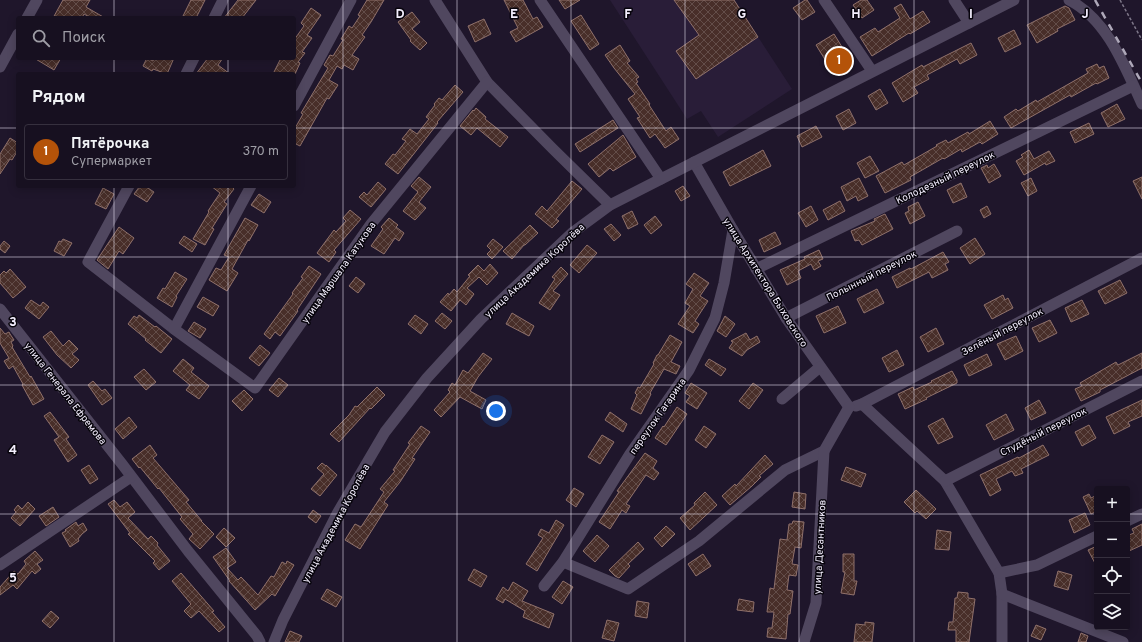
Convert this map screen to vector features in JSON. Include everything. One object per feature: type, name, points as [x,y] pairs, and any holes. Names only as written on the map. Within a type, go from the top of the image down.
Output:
[{"type":"street","points":[[28,16],[37,0]]},
{"type":"street","points":[[215,16],[223,0]]},
{"type":"street","points":[[296,102],[351,0]]},
{"type":"street","points":[[435,0],[487,82],[552,149],[610,205]]},
{"type":"street","points":[[540,0],[661,179]]},
{"type":"street","points":[[824,0],[872,71]]},
{"type":"street","points":[[954,0],[969,22]]},
{"type":"street","name":"улица Академика Королёва","points":[[274,642],[283,620],[338,512],[385,432],[428,378],[481,319],[572,233],[610,205],[1014,0]]},
{"type":"street","points":[[1069,0],[1094,18],[1112,43],[1142,104]]},
{"type":"street","points":[[0,67],[16,38]]},
{"type":"street","points":[[187,72],[193,60]]},
{"type":"street","name":"улица Маршала Катукова","points":[[128,188],[88,262],[174,329],[256,388],[371,224],[487,82]]},
{"type":"street","name":"Колодезный переулок","points":[[756,269],[1133,86]]},
{"type":"street","name":"улица Архитектора Быховского","points":[[694,162],[786,318],[849,407]]},
{"type":"street","points":[[174,329],[250,188]]},
{"type":"street","name":"переулок Гагарина","points":[[544,586],[563,562],[630,454],[689,370],[715,318],[724,283],[733,230]]},
{"type":"street","name":"Полынный переулок","points":[[786,318],[957,231]]},
{"type":"street","name":"Зелёный переулок","points":[[862,404],[1142,258]]},
{"type":"street","name":"улица Генерала Ефремова","points":[[0,309],[188,551],[257,636],[260,642]]},
{"type":"street","points":[[782,399],[820,367]]},
{"type":"street","name":"Студёный переулок","points":[[945,481],[1142,382]]},
{"type":"street","points":[[563,562],[628,589],[699,541],[785,470],[824,451],[849,407],[862,404],[945,481],[999,573],[1002,594],[1002,642]]},
{"type":"street","name":"улица Десантников","points":[[804,642],[816,603],[824,451]]},
{"type":"street","points":[[0,565],[131,477]]},
{"type":"street","points":[[1130,520],[1142,514]]},
{"type":"street","points":[[999,573],[1037,565],[1094,537]]},
{"type":"street","points":[[1002,594],[1123,642]]},
{"type":"path","points":[[1120,0],[1142,40]]},
{"type":"shaded area","points":[[610,0],[734,0],[792,89],[718,137],[701,111],[687,119]]},
{"type":"building","points":[[63,0],[90,0],[86,7],[102,16],[88,16],[84,14],[83,16],[54,16]]},
{"type":"building","points":[[191,0],[205,0],[197,16],[183,16]]},
{"type":"building","points":[[238,0],[256,0],[244,16],[226,16]]},
{"type":"building","points":[[367,0],[384,0],[362,35],[365,37],[352,55],[359,59],[353,70],[344,65],[342,69],[337,66],[329,80],[338,85],[329,99],[327,98],[300,146],[296,144],[296,126],[303,114],[301,113],[328,68],[324,65],[330,55],[333,56],[343,40],[341,39],[349,26],[352,28],[360,16],[358,15]]},
{"type":"building","points":[[504,0],[523,0],[533,19],[537,17],[543,27],[516,42],[510,32],[518,28]]},
{"type":"building","points":[[559,0],[580,0],[565,9]]},
{"type":"building","points":[[674,0],[734,0],[758,37],[696,79],[676,51],[699,35]]},
{"type":"building","points":[[807,0],[815,12],[802,20],[793,8]]},
{"type":"building","points":[[861,0],[867,0],[874,10],[862,18],[853,5]]},
{"type":"building","points":[[901,4],[910,19],[923,11],[930,22],[872,56],[860,37],[875,28],[878,32],[900,18],[894,8]]},
{"type":"building","points":[[1065,6],[1069,8],[1075,20],[1057,29],[1058,31],[1037,43],[1027,25]]},
{"type":"building","points":[[311,8],[321,15],[307,35],[312,38],[302,52],[305,53],[298,62],[300,63],[296,72],[274,72],[280,60],[296,60],[296,37],[304,26],[301,23]]},
{"type":"building","points":[[412,12],[420,22],[412,29],[427,43],[420,50],[410,41],[411,40],[398,22]]},
{"type":"building","points":[[581,15],[599,44],[590,50],[571,21]]},
{"type":"building","points":[[484,19],[491,34],[475,42],[468,26]]},
{"type":"building","points":[[1014,30],[1021,44],[1005,52],[998,38]]},
{"type":"building","points":[[834,34],[850,60],[832,71],[816,45]]},
{"type":"building","points":[[971,43],[977,55],[960,64],[957,59],[927,75],[929,79],[914,87],[918,93],[903,102],[892,83],[922,65],[923,67]]},
{"type":"building","points":[[620,45],[630,61],[627,63],[639,77],[636,79],[638,82],[636,83],[650,104],[649,105],[666,131],[671,127],[679,139],[665,148],[655,134],[650,138],[637,118],[640,117],[628,99],[635,94],[605,55]]},
{"type":"building","points":[[37,60],[60,60],[54,70]]},
{"type":"building","points":[[146,60],[173,60],[168,72],[161,72],[153,69],[152,71],[143,66]]},
{"type":"building","points":[[206,60],[222,60],[218,65],[227,72],[198,72]]},
{"type":"building","points":[[1097,64],[1099,68],[1104,66],[1109,78],[1097,84],[1096,83],[1071,97],[1070,95],[1011,128],[1004,117],[1016,109],[1018,111],[1036,100],[1037,102],[1088,73],[1086,69]]},
{"type":"building","points":[[455,85],[463,92],[437,122],[438,123],[398,174],[385,164],[393,154],[395,155],[406,141],[402,139],[410,129],[417,134],[429,119],[426,117],[435,105],[434,104],[439,98],[442,100]]},
{"type":"building","points":[[880,89],[888,103],[876,110],[868,96]]},
{"type":"building","points":[[1117,104],[1125,119],[1108,127],[1101,113]]},
{"type":"building","points":[[476,108],[486,117],[485,119],[508,137],[500,147],[477,128],[471,135],[460,126]]},
{"type":"building","points":[[849,109],[856,123],[843,130],[836,116]]},
{"type":"building","points":[[613,120],[618,128],[580,152],[575,144]]},
{"type":"building","points":[[990,121],[998,134],[982,144],[980,142],[962,152],[961,149],[944,159],[943,158],[910,177],[911,180],[885,193],[876,176],[902,162],[904,165],[946,140],[948,143],[968,132],[969,134]]},
{"type":"building","points":[[1089,123],[1094,134],[1075,143],[1070,132]]},
{"type":"building","points":[[816,126],[822,137],[802,147],[797,136]]},
{"type":"building","points":[[623,135],[636,157],[613,171],[610,168],[599,177],[588,164]]},
{"type":"building","points":[[10,138],[16,142],[16,153],[12,160],[10,159],[0,174],[0,154]]},
{"type":"building","points":[[763,150],[771,166],[730,186],[723,172]]},
{"type":"building","points":[[1029,150],[1034,159],[1049,151],[1055,161],[1046,165],[1045,163],[1024,175],[1016,161],[1023,157],[1021,155]]},
{"type":"building","points":[[870,156],[879,171],[865,178],[857,163]]},
{"type":"building","points":[[994,164],[1001,176],[989,183],[981,168],[987,165],[988,168]]},
{"type":"building","points":[[419,177],[431,187],[419,202],[426,208],[415,220],[403,211],[418,192],[411,186]]},
{"type":"building","points":[[1142,177],[1142,199],[1133,181]]},
{"type":"building","points":[[859,178],[868,196],[858,201],[856,196],[847,201],[841,187]]},
{"type":"building","points":[[1031,178],[1037,191],[1028,196],[1021,183]]},
{"type":"building","points":[[572,181],[582,189],[556,219],[559,221],[552,228],[535,214],[542,206],[547,211]]},
{"type":"building","points":[[378,182],[386,189],[371,207],[359,197],[364,192],[367,195]]},
{"type":"building","points":[[961,183],[967,197],[953,203],[947,190]]},
{"type":"building","points":[[683,186],[690,196],[681,201],[675,191]]},
{"type":"building","points":[[103,188],[114,194],[106,209],[95,204]]},
{"type":"building","points":[[138,188],[148,188],[154,192],[147,202],[134,194]]},
{"type":"building","points":[[214,188],[234,189],[224,202],[227,204],[212,228],[214,229],[205,245],[193,239],[209,212],[208,211],[220,193]]},
{"type":"building","points":[[259,194],[271,202],[264,213],[251,205]]},
{"type":"building","points":[[840,201],[845,211],[828,220],[823,210]]},
{"type":"building","points":[[918,202],[925,216],[910,224],[905,213],[909,211],[908,207]]},
{"type":"building","points":[[811,206],[818,220],[806,227],[798,213]]},
{"type":"building","points":[[987,206],[991,214],[984,218],[980,210]]},
{"type":"building","points":[[350,210],[361,219],[334,250],[336,252],[329,262],[317,253],[334,230],[336,232],[346,221],[343,218]]},
{"type":"building","points":[[632,211],[638,224],[628,229],[622,216]]},
{"type":"building","points":[[885,214],[893,229],[862,245],[859,240],[855,241],[851,231],[875,221],[874,219]]},
{"type":"building","points":[[655,216],[662,225],[651,234],[644,225]]},
{"type":"building","points":[[245,218],[258,225],[232,269],[238,273],[227,291],[209,280],[216,268],[221,270],[229,257],[224,255]]},
{"type":"building","points":[[389,218],[398,225],[396,227],[404,233],[399,241],[395,238],[384,254],[371,246],[383,229],[381,227]]},
{"type":"building","points":[[611,224],[621,235],[614,241],[604,229]]},
{"type":"building","points":[[530,225],[538,233],[524,245],[512,259],[503,251]]},
{"type":"building","points":[[119,227],[134,238],[123,254],[119,251],[108,269],[97,260]]},
{"type":"building","points":[[775,232],[781,244],[764,252],[759,240]]},
{"type":"building","points":[[184,236],[197,244],[192,252],[179,243]]},
{"type":"building","points":[[975,238],[985,254],[970,264],[960,248]]},
{"type":"building","points":[[63,239],[72,243],[64,256],[54,251],[59,241],[61,242]]},
{"type":"building","points":[[493,239],[503,247],[492,259],[487,254],[491,250],[487,246]]},
{"type":"building","points":[[4,241],[10,246],[5,253],[0,249],[0,246]]},
{"type":"building","points":[[587,245],[597,253],[579,273],[570,265]]},
{"type":"building","points":[[819,250],[823,259],[818,261],[821,266],[814,270],[811,264],[798,271],[801,278],[787,285],[780,270],[805,259],[804,257]]},
{"type":"building","points":[[943,252],[949,262],[945,264],[948,270],[932,278],[929,272],[897,288],[892,277]]},
{"type":"building","points":[[490,264],[498,273],[487,285],[479,277],[467,288],[474,294],[466,305],[460,300],[451,311],[440,302],[454,289],[457,292],[470,276],[468,275],[478,265],[484,271]]},
{"type":"building","points":[[309,266],[321,274],[297,310],[298,311],[280,336],[275,332],[270,339],[264,334],[293,294],[292,293],[303,278],[301,277]]},
{"type":"building","points":[[561,267],[568,274],[553,291],[560,295],[550,310],[539,303],[555,279],[552,277]]},
{"type":"building","points":[[10,269],[26,287],[13,298],[0,283],[0,275],[4,271],[6,273]]},
{"type":"building","points":[[175,272],[187,279],[176,296],[177,297],[172,307],[157,298],[163,288],[165,289]]},
{"type":"building","points":[[694,273],[709,283],[700,296],[708,301],[695,321],[699,324],[693,333],[678,324],[690,306],[685,303],[693,289],[686,284]]},
{"type":"building","points":[[356,277],[365,284],[358,293],[349,286]]},
{"type":"building","points":[[1120,280],[1127,293],[1105,304],[1098,291]]},
{"type":"building","points":[[877,289],[884,303],[864,313],[857,299]]},
{"type":"building","points":[[1003,295],[1005,300],[1008,298],[1013,308],[992,319],[984,305]]},
{"type":"building","points":[[203,297],[219,306],[213,316],[197,307]]},
{"type":"building","points":[[31,300],[40,306],[43,302],[49,307],[39,319],[25,308]]},
{"type":"building","points":[[1082,300],[1089,314],[1071,322],[1065,308]]},
{"type":"building","points":[[838,306],[846,323],[824,333],[816,316]]},
{"type":"building","points":[[442,313],[452,321],[445,329],[435,321]]},
{"type":"building","points":[[512,313],[534,326],[529,336],[506,324]]},
{"type":"building","points":[[139,315],[172,339],[161,353],[128,324],[134,316],[137,318]]},
{"type":"building","points":[[415,315],[428,324],[421,334],[408,324]]},
{"type":"building","points":[[725,316],[735,324],[726,337],[717,331]]},
{"type":"building","points":[[1050,320],[1057,333],[1039,342],[1032,328]]},
{"type":"building","points":[[194,322],[206,329],[200,338],[188,331]]},
{"type":"building","points":[[0,328],[5,334],[9,332],[14,340],[11,342],[12,347],[44,399],[33,405],[13,366],[9,369],[4,361],[9,358],[0,343]]},
{"type":"building","points":[[936,328],[944,344],[928,352],[920,337]]},
{"type":"building","points":[[51,331],[63,346],[69,340],[78,349],[72,354],[79,360],[71,368],[57,355],[43,337]]},
{"type":"building","points":[[746,333],[750,340],[757,336],[760,342],[747,350],[742,356],[729,348],[733,342],[731,341]]},
{"type":"building","points":[[670,335],[682,342],[671,362],[680,366],[676,374],[664,369],[650,393],[651,394],[641,414],[631,409],[637,395],[635,393],[638,387],[640,388],[654,364],[653,363],[657,355]]},
{"type":"building","points":[[1016,336],[1023,351],[1005,360],[997,344]]},
{"type":"building","points":[[260,345],[270,353],[259,366],[249,358]]},
{"type":"building","points":[[897,350],[904,365],[889,372],[882,358]]},
{"type":"building","points":[[483,353],[492,359],[478,377],[470,391],[486,400],[482,409],[460,397],[441,417],[434,410],[450,392],[448,390],[452,383],[455,385],[463,370],[468,373]]},
{"type":"building","points":[[1142,353],[1142,368],[1081,401],[1075,389],[1082,386],[1080,383],[1116,362],[1118,365]]},
{"type":"building","points":[[987,354],[992,365],[969,376],[964,365]]},
{"type":"building","points":[[183,359],[194,368],[191,372],[209,386],[199,399],[186,390],[190,385],[173,371]]},
{"type":"building","points":[[709,359],[726,369],[721,376],[705,365]]},
{"type":"building","points":[[144,369],[156,382],[146,390],[134,377]]},
{"type":"building","points":[[952,371],[957,383],[905,409],[898,394],[913,387],[914,390]]},
{"type":"building","points":[[279,378],[288,385],[278,397],[269,390]]},
{"type":"building","points":[[93,381],[102,391],[105,389],[112,398],[102,405],[88,385]]},
{"type":"building","points":[[691,383],[707,393],[697,409],[686,402],[690,396],[685,393]]},
{"type":"building","points":[[753,383],[763,390],[749,409],[739,401]]},
{"type":"building","points":[[377,387],[385,395],[371,409],[370,408],[339,442],[330,434],[349,415],[355,406],[357,407]]},
{"type":"building","points":[[244,390],[253,399],[242,411],[232,401]]},
{"type":"building","points":[[1039,400],[1046,413],[1031,420],[1025,408]]},
{"type":"building","points":[[1142,400],[1142,416],[1128,422],[1130,426],[1114,434],[1106,417]]},
{"type":"building","points":[[677,407],[687,414],[666,445],[655,438]]},
{"type":"building","points":[[50,412],[69,437],[66,439],[77,455],[68,462],[54,440],[59,437],[44,416]]},
{"type":"building","points":[[610,412],[627,424],[623,432],[605,420]]},
{"type":"building","points":[[1006,414],[1014,430],[994,440],[986,425]]},
{"type":"building","points":[[129,417],[137,427],[123,439],[115,429]]},
{"type":"building","points":[[943,418],[953,437],[938,444],[928,426]]},
{"type":"building","points":[[1089,425],[1096,438],[1082,446],[1075,432]]},
{"type":"building","points":[[421,426],[430,432],[412,458],[415,459],[400,482],[384,502],[388,505],[360,549],[345,540],[355,524],[361,527],[384,492],[380,489],[395,471],[393,470],[410,444],[408,443]]},
{"type":"building","points":[[704,426],[716,434],[706,448],[695,440]]},
{"type":"building","points":[[602,435],[614,442],[600,464],[588,457]]},
{"type":"building","points":[[150,445],[157,455],[153,458],[189,500],[186,502],[201,521],[214,534],[200,549],[189,539],[193,534],[180,519],[182,517],[159,488],[158,489],[132,459]]},
{"type":"building","points":[[1043,445],[1049,455],[1021,469],[1023,473],[1015,476],[1012,471],[996,479],[1001,490],[990,496],[980,475],[1018,457],[1019,458]]},
{"type":"building","points":[[645,453],[657,461],[653,468],[659,473],[654,480],[646,475],[626,504],[630,506],[626,513],[622,510],[610,529],[599,522],[619,492],[617,491]]},
{"type":"building","points":[[765,455],[773,464],[759,476],[761,477],[752,486],[730,505],[722,496],[735,484],[736,486]]},
{"type":"building","points":[[322,463],[337,475],[320,496],[311,489],[324,474],[317,468]]},
{"type":"building","points":[[89,465],[98,479],[90,484],[81,470]]},
{"type":"building","points":[[846,467],[866,474],[861,487],[841,480]]},
{"type":"building","points":[[574,488],[584,494],[576,507],[566,500]]},
{"type":"building","points":[[916,490],[936,509],[926,519],[917,511],[915,513],[904,502]]},
{"type":"building","points":[[705,492],[717,505],[690,530],[680,518],[695,505],[694,503]]},
{"type":"building","points":[[794,492],[806,494],[805,509],[792,507]]},
{"type":"building","points":[[1089,494],[1091,498],[1094,496],[1094,512],[1091,514],[1083,497]]},
{"type":"building","points":[[114,500],[120,507],[127,502],[135,512],[128,518],[148,539],[151,536],[158,543],[157,545],[170,561],[159,570],[153,563],[155,561],[128,534],[130,533],[108,504]]},
{"type":"building","points":[[28,502],[35,509],[20,526],[11,518],[16,512],[14,510],[18,505],[22,509]]},
{"type":"building","points":[[53,507],[59,517],[46,526],[39,516]]},
{"type":"building","points":[[313,510],[321,516],[316,523],[308,517]]},
{"type":"building","points":[[1085,513],[1090,525],[1074,533],[1069,520]]},
{"type":"building","points":[[556,520],[564,525],[537,571],[526,564],[543,538],[538,535],[541,529],[549,533]]},
{"type":"building","points":[[793,521],[804,522],[801,548],[795,547],[792,564],[798,565],[796,576],[789,575],[787,590],[793,591],[790,614],[788,614],[786,639],[767,637],[768,628],[772,628],[774,612],[767,612],[770,588],[774,589],[780,539],[787,540],[789,524],[792,524]]},
{"type":"building","points":[[76,522],[78,526],[83,523],[87,530],[78,539],[79,541],[70,547],[62,533]]},
{"type":"building","points":[[1142,524],[1142,545],[1130,551],[1130,535],[1134,533],[1132,529]]},
{"type":"building","points":[[666,526],[675,534],[662,547],[654,538]]},
{"type":"building","points":[[224,528],[235,538],[226,547],[216,537]]},
{"type":"building","points":[[937,530],[951,532],[949,550],[935,549]]},
{"type":"building","points":[[597,535],[609,546],[595,562],[583,551]]},
{"type":"building","points":[[638,542],[644,549],[628,564],[630,566],[619,578],[615,576],[609,570]]},
{"type":"building","points":[[1094,547],[1094,561],[1088,550]]},
{"type":"building","points":[[226,548],[236,562],[227,568],[238,580],[241,577],[258,595],[271,576],[274,577],[282,562],[286,564],[287,561],[294,565],[275,596],[272,594],[255,610],[229,581],[213,557]]},
{"type":"building","points":[[35,551],[43,560],[37,564],[41,569],[35,574],[32,571],[17,589],[13,585],[0,595],[0,587],[14,571],[18,574],[26,564],[24,561]]},
{"type":"building","points":[[703,554],[711,566],[696,576],[688,564]]},
{"type":"building","points":[[843,554],[854,554],[854,581],[857,581],[854,595],[841,593],[845,572],[843,572]]},
{"type":"building","points":[[474,569],[487,576],[481,587],[468,580]]},
{"type":"building","points":[[1058,571],[1072,575],[1068,590],[1054,586]]},
{"type":"building","points":[[181,573],[214,611],[212,612],[225,627],[219,632],[199,611],[191,618],[184,611],[191,604],[172,581]]},
{"type":"building","points":[[563,581],[573,587],[562,604],[552,597]]},
{"type":"building","points":[[513,582],[528,591],[522,601],[554,614],[549,628],[523,617],[525,611],[505,599],[503,603],[496,599],[503,587],[508,591]]},
{"type":"building","points":[[327,589],[342,597],[336,607],[321,599]]},
{"type":"building","points":[[958,592],[968,593],[968,598],[975,599],[969,642],[956,642],[956,630],[948,630],[949,622],[953,622],[955,598],[957,598]]},
{"type":"building","points":[[739,599],[754,602],[753,612],[737,610]]},
{"type":"building","points":[[637,601],[649,603],[647,618],[635,616]]},
{"type":"building","points":[[51,611],[59,618],[50,628],[42,621]]},
{"type":"building","points":[[607,620],[619,623],[614,641],[602,638]]},
{"type":"building","points":[[865,622],[874,623],[872,642],[854,642],[856,624],[865,625]]},
{"type":"building","points":[[1036,625],[1046,629],[1041,640],[1031,636]]},
{"type":"building","points":[[290,631],[302,636],[299,642],[285,642]]},
{"type":"building","points":[[1081,633],[1088,636],[1086,642],[1078,642]]},
{"type":"railway","points":[[1095,0],[1142,83]]},
{"type":"place","name":"Пятёрочка","points":[[839,61]]}]
